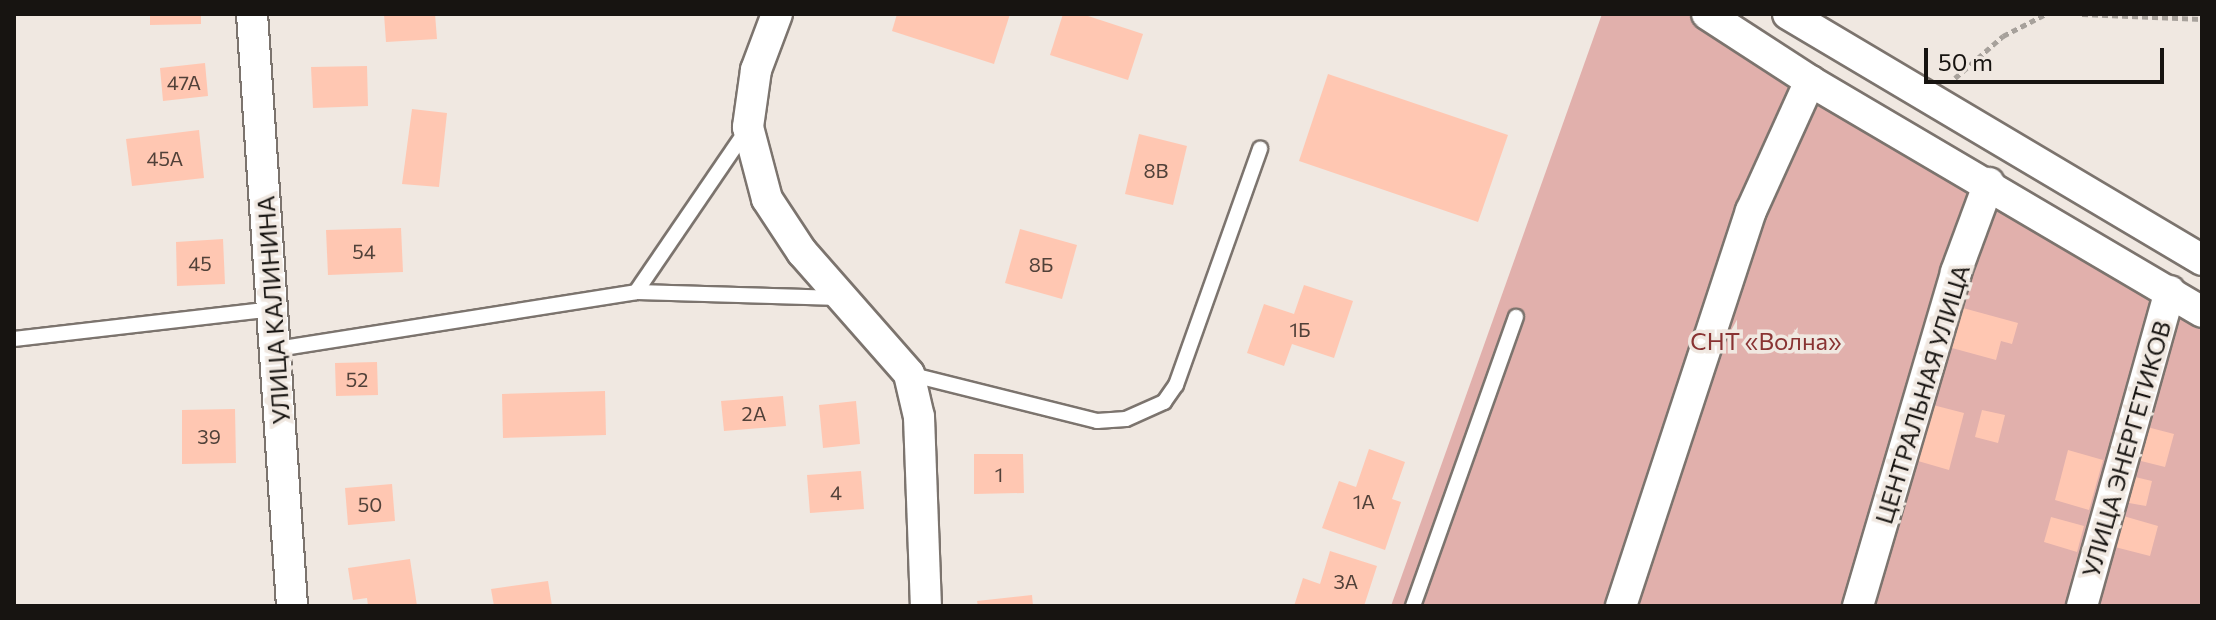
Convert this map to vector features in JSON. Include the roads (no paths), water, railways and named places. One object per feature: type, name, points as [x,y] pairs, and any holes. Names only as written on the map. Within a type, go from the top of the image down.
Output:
[{"type":"street","name":"УЛИЦА КАЛИНИНА","points":[[252,14],[292,606]]},
{"type":"street","points":[[777,14],[756,70],[748,127],[767,199],[841,298],[909,374],[919,417],[926,606]]},
{"type":"street","points":[[1707,14],[1810,81],[1989,183],[2202,312]]},
{"type":"street","points":[[1788,14],[1934,97],[2202,260]]},
{"type":"street","points":[[1621,606],[1751,211],[1810,81]]},
{"type":"street","name":"ЦЕНТРАЛЬНАЯ УЛИЦА","points":[[1858,606],[1956,272],[1989,183]]},
{"type":"street","name":"УЛИЦА ЭНЕРГЕТИКОВ","points":[[2082,606],[2170,291]]},
{"type":"lane","points":[[636,292],[748,127]]},
{"type":"lane","points":[[909,374],[1097,421],[1126,419],[1164,402],[1176,385],[1260,149]]},
{"type":"lane","points":[[277,349],[636,292],[841,298]]},
{"type":"lane","points":[[14,339],[273,309]]},
{"type":"lane","points":[[1413,606],[1516,317]]},
{"type":"park label","name":"СНТ «Волна»","points":[[1766,341]]}]
